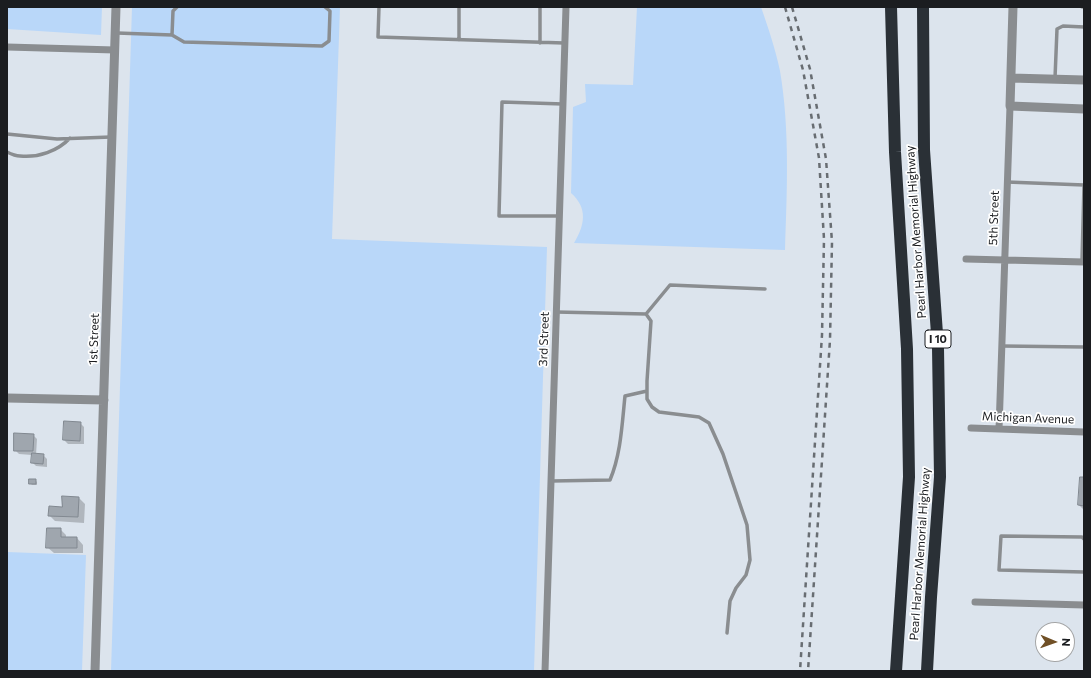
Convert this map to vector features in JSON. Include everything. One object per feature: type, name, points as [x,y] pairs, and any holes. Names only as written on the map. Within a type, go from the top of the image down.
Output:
[{"type":"highway","name":"Pearl Harbor Memorial Highway","points":[[891,7],[895,152],[907,349],[909,477],[896,671]]},
{"type":"highway","name":"Pearl Harbor Memorial Highway","points":[[923,7],[924,150],[938,348],[940,477],[927,671]]},
{"type":"street","name":"1st Street","points":[[95,671],[116,7]]},
{"type":"street","name":"3rd Street","points":[[545,671],[566,7]]},
{"type":"street","name":"5th Street","points":[[999,429],[1013,7]]},
{"type":"street","points":[[7,47],[115,50]]},
{"type":"street","points":[[1011,78],[1084,80]]},
{"type":"street","points":[[1010,106],[1084,109]]},
{"type":"street","points":[[966,259],[1083,262]]},
{"type":"street","points":[[7,398],[104,400]]},
{"type":"street","name":"Michigan Avenue","points":[[971,428],[1084,432]]},
{"type":"street","points":[[975,602],[1084,605]]},
{"type":"lane","points":[[172,34],[173,11],[177,7]]},
{"type":"lane","points":[[116,33],[172,34],[184,42],[322,46],[329,41],[330,11],[325,7]]},
{"type":"lane","points":[[379,7],[378,37],[564,43]]},
{"type":"lane","points":[[458,40],[460,7]]},
{"type":"lane","points":[[540,7],[540,43]]},
{"type":"lane","points":[[1055,79],[1057,29],[1063,26],[1084,27]]},
{"type":"lane","points":[[559,216],[499,216],[502,102],[563,104]]},
{"type":"lane","points":[[7,134],[46,138],[112,137]]},
{"type":"lane","points":[[7,152],[20,156],[52,151],[64,144],[70,138]]},
{"type":"lane","points":[[1007,182],[1084,185],[1083,262]]},
{"type":"lane","points":[[646,314],[670,285],[765,289]]},
{"type":"lane","points":[[556,312],[646,314]]},
{"type":"lane","points":[[646,314],[651,321],[646,381],[648,399],[652,407],[658,412],[699,417],[709,423],[723,454],[747,524],[750,560],[746,575],[736,588],[730,601],[727,633]]},
{"type":"lane","points":[[1002,346],[1084,347]]},
{"type":"lane","points":[[551,481],[610,480],[615,470],[620,446],[625,396],[647,391]]},
{"type":"lane","points":[[1084,539],[1082,537],[1001,536],[999,570],[1084,572]]},
{"type":"shaded area","points":[[7,7],[102,7],[101,35],[7,29]]},
{"type":"shaded area","points":[[132,7],[340,7],[332,239],[547,247],[534,671],[111,671]]},
{"type":"shaded area","points":[[637,7],[761,7],[776,55],[783,93],[787,138],[785,250],[574,243],[581,230],[583,217],[580,205],[571,193],[573,107],[586,102],[585,84],[633,85]]},
{"type":"shaded area","points":[[7,552],[86,555],[82,671],[7,671]]},
{"type":"building","points":[[64,421],[81,422],[80,441],[63,440]]},
{"type":"building","points":[[14,433],[34,434],[33,451],[14,451]]},
{"type":"building","points":[[32,453],[44,454],[43,464],[31,463]]},
{"type":"building","points":[[1080,477],[1084,477],[1084,506],[1078,505]]},
{"type":"building","points":[[29,479],[36,479],[36,484],[29,484]]},
{"type":"building","points":[[62,496],[79,497],[78,517],[48,516],[49,506],[62,507]]},
{"type":"building","points":[[47,528],[61,528],[61,537],[77,537],[77,548],[46,548]]},
{"type":"railway","points":[[785,7],[803,70],[819,158],[824,239],[822,335],[800,671]]},
{"type":"railway","points":[[792,7],[810,69],[826,159],[832,242],[830,340],[808,671]]}]
